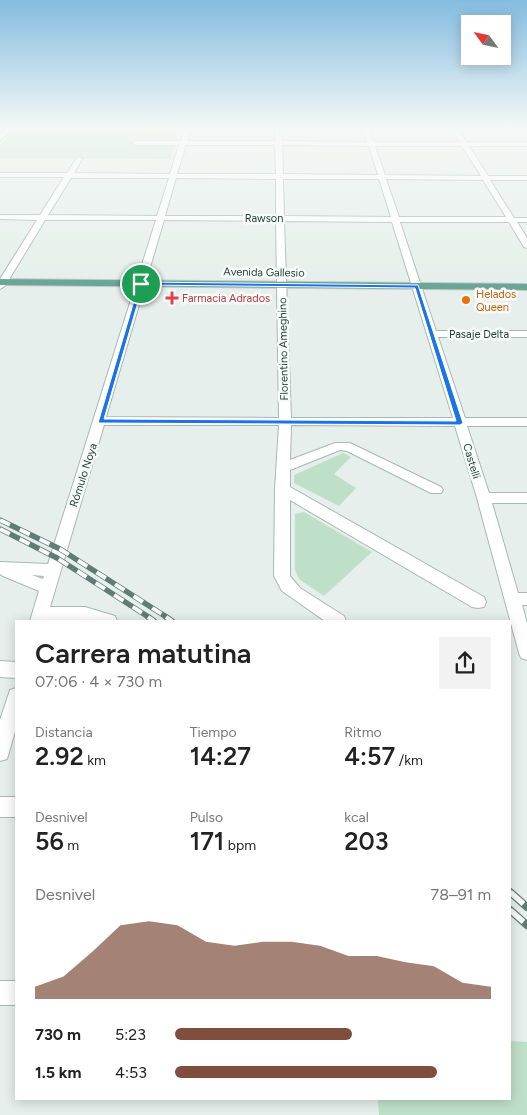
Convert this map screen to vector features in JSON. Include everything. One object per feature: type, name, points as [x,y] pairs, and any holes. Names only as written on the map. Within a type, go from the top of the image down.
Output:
[{"type":"main road","name":"Avenida Gallesio","points":[[1,284],[527,292]]},
{"type":"main road","name":"Avenida Gallesio","points":[[417,289],[527,287]]},
{"type":"street","points":[[1,284],[68,179]]},
{"type":"street","name":"Rómulo Noya","points":[[40,617],[172,179]]},
{"type":"street","name":"Florentino Ameghino","points":[[280,179],[285,422],[282,489],[282,576],[288,587],[294,592],[336,620]]},
{"type":"street","name":"Castelli","points":[[383,179],[484,498],[527,652]]},
{"type":"street","points":[[485,179],[527,245]]},
{"type":"street","name":"Rawson","points":[[0,217],[527,220]]},
{"type":"street","name":"Pasaje Delta","points":[[432,334],[527,334]]},
{"type":"street","points":[[100,421],[527,422]]},
{"type":"street","points":[[283,468],[339,446],[350,447],[436,490]]},
{"type":"street","points":[[282,489],[478,602]]},
{"type":"street","points":[[484,498],[527,498]]},
{"type":"street","points":[[0,568],[54,570]]},
{"type":"street","points":[[0,568],[48,588]]},
{"type":"street","points":[[511,599],[527,599]]},
{"type":"street","points":[[40,617],[82,614],[93,615],[106,620]]},
{"type":"street","points":[[0,669],[15,670]]},
{"type":"street","points":[[0,752],[15,700]]},
{"type":"street","points":[[0,807],[15,807]]},
{"type":"street","points":[[0,993],[15,993]]},
{"type":"green space","points":[[343,453],[351,457],[334,474],[356,488],[339,506],[294,483],[294,475]]},
{"type":"green space","points":[[304,512],[372,552],[324,596],[299,579],[295,570],[295,514]]},
{"type":"green space","points":[[511,1041],[527,1042],[527,1115],[379,1115],[378,1100],[511,1100]]},
{"type":"railway","points":[[0,520],[60,549],[168,618]]},
{"type":"railway","points":[[0,529],[57,558],[150,618]]},
{"type":"railway","points":[[148,617],[152,620]]},
{"type":"railway","points":[[166,617],[170,620]]},
{"type":"railway","points":[[511,893],[527,907]]},
{"type":"railway","points":[[511,911],[527,925]]},
{"type":"place","name":"Farmacia Adrados","points":[[172,298]]},
{"type":"place","name":"Helados Queen","points":[[466,300]]},
{"type":"route","points":[[141,284],[417,286],[460,423],[100,421],[141,284]]}]
